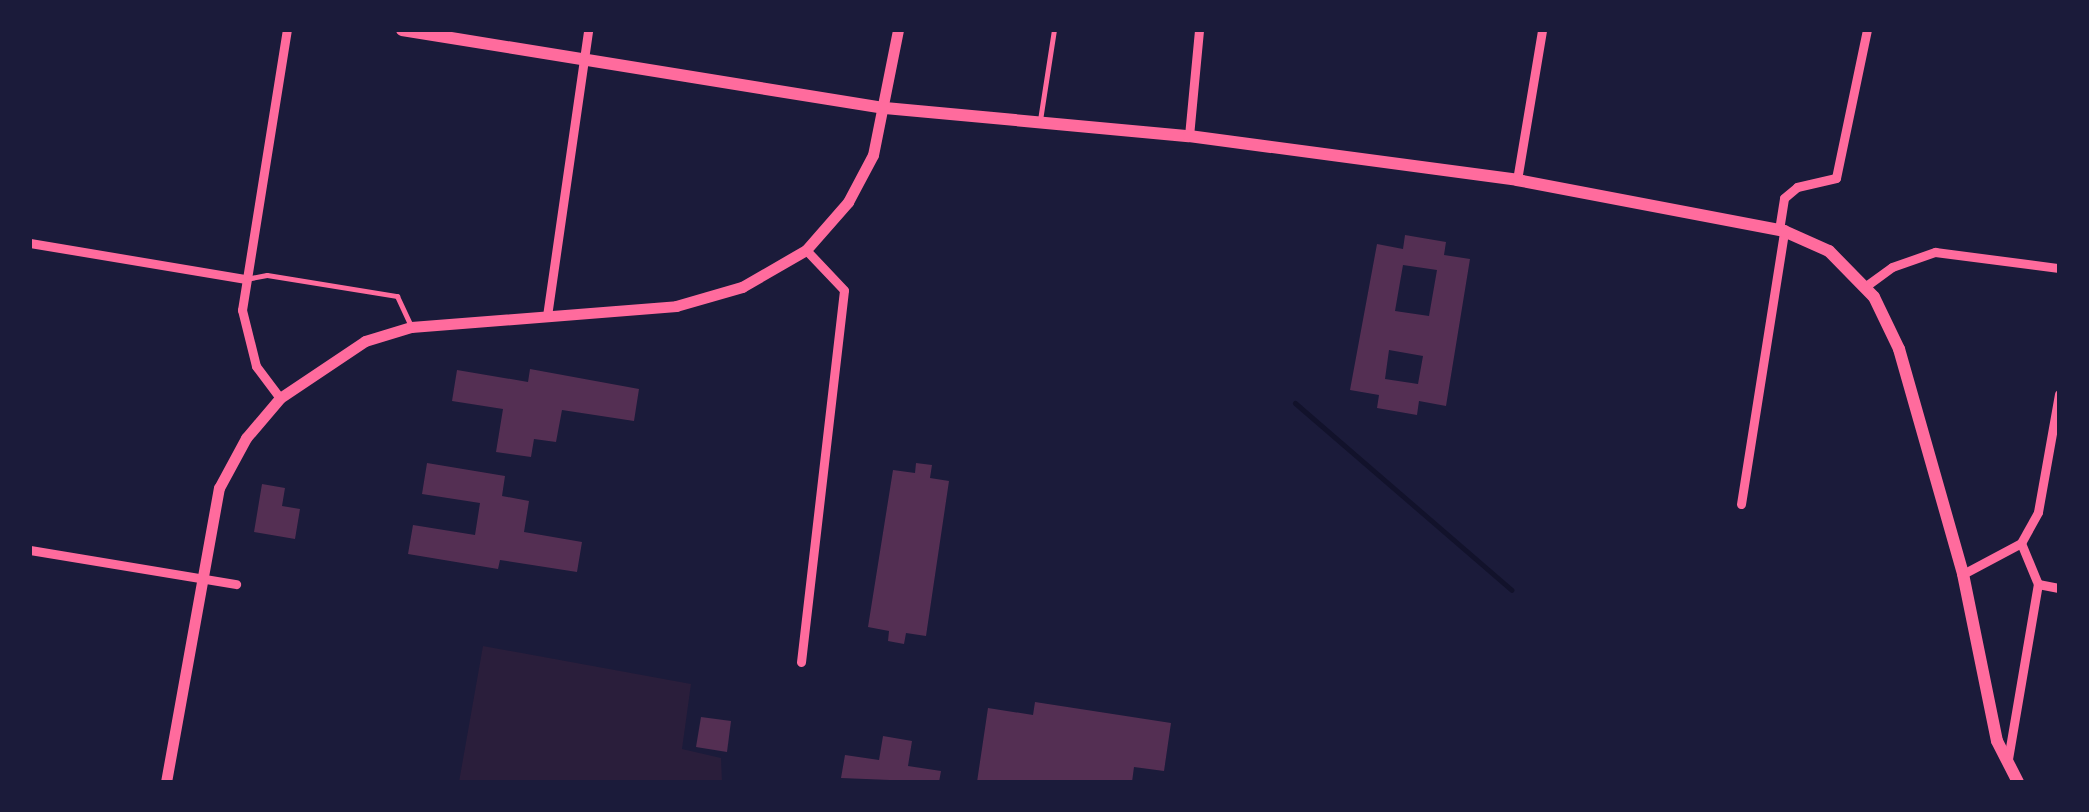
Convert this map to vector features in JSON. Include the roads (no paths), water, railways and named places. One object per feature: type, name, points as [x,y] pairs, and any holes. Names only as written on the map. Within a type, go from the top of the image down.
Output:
[{"type":"main road","points":[[402,30],[886,108],[1189,136],[1517,180],[1782,230],[1828,251],[1866,286],[1904,364],[1963,574],[1997,742],[2018,782]]},
{"type":"street","points":[[280,398],[245,335],[246,279],[287,30]]},
{"type":"street","points":[[546,316],[588,30]]},
{"type":"street","points":[[166,782],[198,578],[219,488],[246,438],[280,398],[365,341],[411,327],[676,306],[742,286],[806,250],[848,202],[873,155],[886,108],[898,30]]},
{"type":"street","points":[[1189,136],[1199,30]]},
{"type":"street","points":[[1517,180],[1542,30]]},
{"type":"street","points":[[1742,504],[1784,198],[1796,187],[1836,178],[1867,30]]},
{"type":"street","points":[[30,243],[246,279]]},
{"type":"street","points":[[801,662],[844,290],[806,250]]},
{"type":"street","points":[[1866,286],[1892,266],[1935,252],[2059,268]]},
{"type":"street","points":[[1963,574],[2020,542],[2038,512],[2059,394]]},
{"type":"street","points":[[2008,762],[2038,584],[2020,542]]},
{"type":"street","points":[[30,550],[236,584]]},
{"type":"street","points":[[2038,584],[2059,588]]},
{"type":"lane","points":[[1040,124],[1054,30]]},
{"type":"lane","points":[[246,279],[267,275],[397,296],[411,327]]},
{"type":"waterway","points":[[1295,403],[1512,590]]}]
